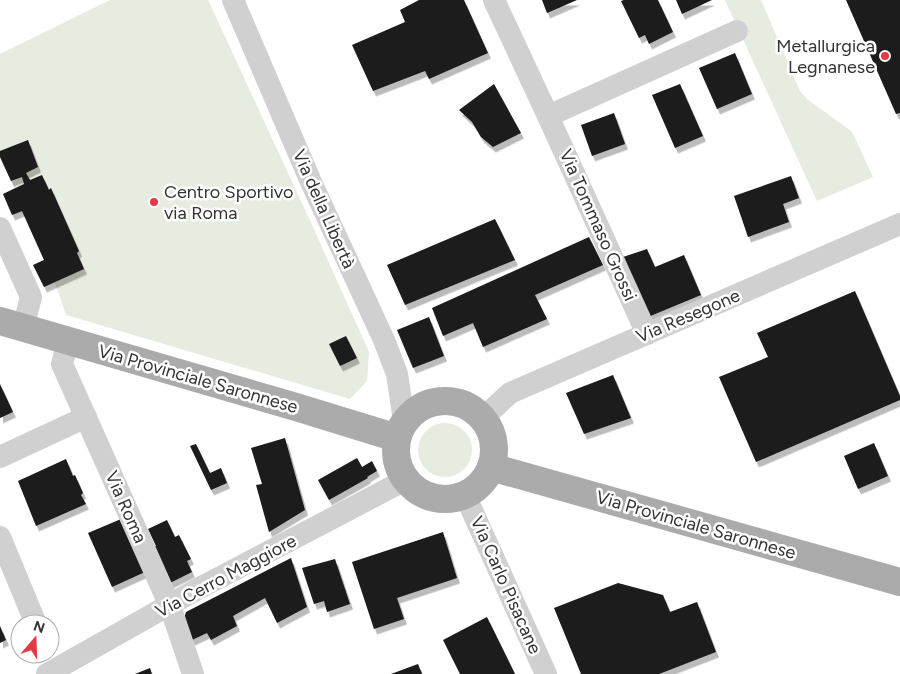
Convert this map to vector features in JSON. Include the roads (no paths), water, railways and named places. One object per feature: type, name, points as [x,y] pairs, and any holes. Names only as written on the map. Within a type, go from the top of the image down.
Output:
[{"type":"main road","name":"Via Provinciale Saronnese","points":[[11,324],[296,407],[400,430]]},
{"type":"main road","points":[[442,400],[464,404],[483,418],[490,429],[494,441],[494,454],[487,476],[474,490],[465,496],[449,500],[433,498],[418,491],[405,480],[396,460],[395,449],[400,430],[412,413],[421,406],[442,400]]},
{"type":"main road","name":"Via Provinciale Saronnese","points":[[491,467],[900,582]]},
{"type":"street","name":"Via della Libertà","points":[[232,0],[311,182],[384,340],[397,374],[400,430]]},
{"type":"street","name":"Via Tommaso Grossi","points":[[494,0],[647,334]]},
{"type":"street","points":[[548,116],[738,31]]},
{"type":"street","name":"Via Resegone","points":[[483,418],[510,393],[900,224]]},
{"type":"street","points":[[0,228],[31,297],[11,324]]},
{"type":"street","name":"Via Roma","points":[[68,341],[62,364],[170,606],[192,674]]},
{"type":"street","points":[[0,457],[86,417]]},
{"type":"street","name":"Via Cerro Maggiore","points":[[50,666],[170,606],[194,591],[405,480]]},
{"type":"street","name":"Via Carlo Pisacane","points":[[465,496],[546,674]]},
{"type":"street","points":[[0,537],[32,614]]},
{"type":"place","name":"Metallurgica Legnanese","points":[[885,56]]},
{"type":"place","name":"Centro Sportivo via Roma","points":[[154,202]]}]
